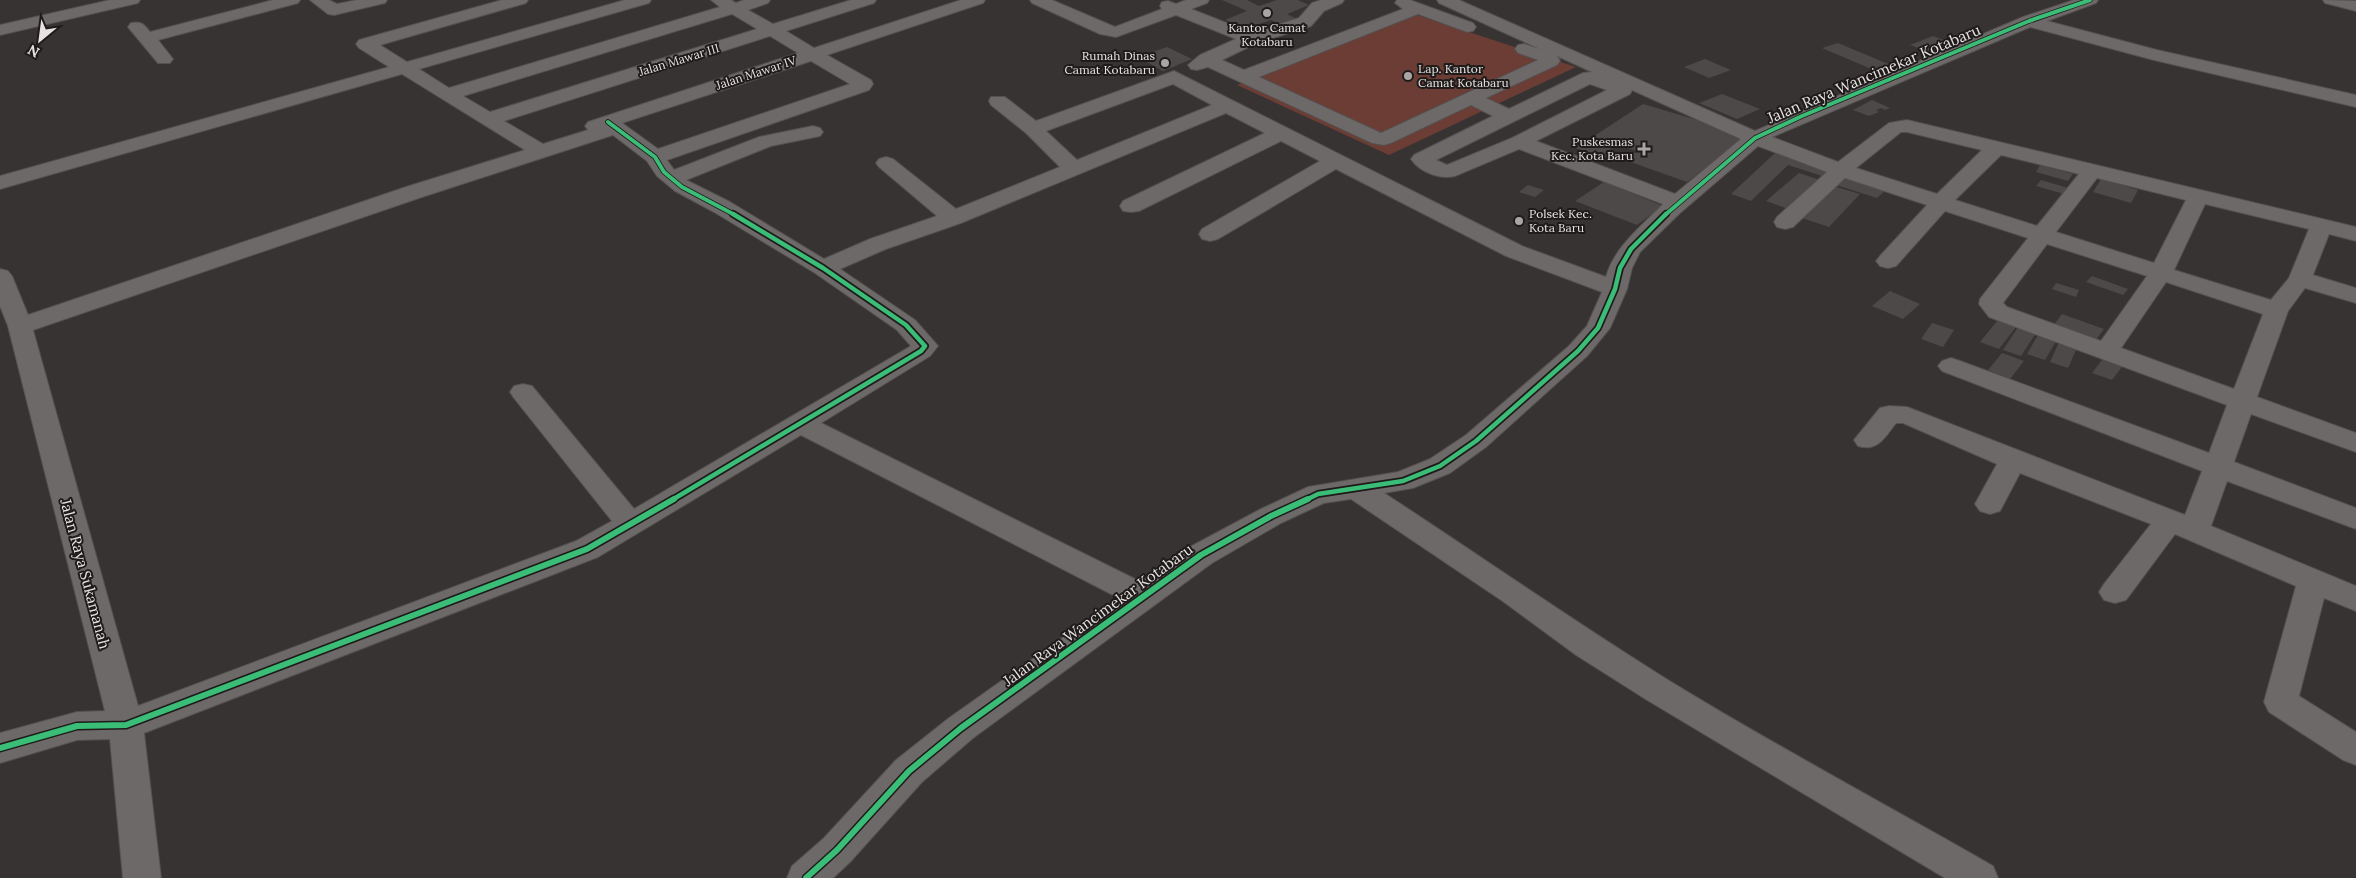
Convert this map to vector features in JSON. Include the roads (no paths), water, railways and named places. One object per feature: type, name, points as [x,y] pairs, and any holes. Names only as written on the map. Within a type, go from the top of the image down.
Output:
[{"type":"street","points":[[0,30],[132,0]]},
{"type":"street","points":[[222,0],[238,14]]},
{"type":"street","points":[[164,59],[141,32],[238,14],[292,0]]},
{"type":"street","points":[[318,0],[334,10],[379,0]]},
{"type":"street","points":[[520,0],[365,44],[537,149]]},
{"type":"street","points":[[0,172],[643,0]]},
{"type":"street","points":[[448,94],[727,4],[762,0]]},
{"type":"street","name":"Jalan Mawar III","points":[[490,119],[868,0]]},
{"type":"street","name":"Jalan Mawar IV","points":[[20,326],[814,54],[978,0]]},
{"type":"street","points":[[1038,0],[1106,30],[1116,32],[1201,0]]},
{"type":"street","points":[[1153,0],[1251,39]]},
{"type":"street","points":[[1177,78],[1206,59],[1251,39],[1305,22],[1318,7],[1336,0]]},
{"type":"street","points":[[1445,0],[1755,138],[1841,170],[2042,237],[2276,310]]},
{"type":"street","name":"Jalan Raya Wancimekar Kotabaru","points":[[806,878],[837,850],[909,771],[961,728],[1202,556],[1271,516],[1318,494],[1403,481],[1440,466],[1476,441],[1578,350],[1598,328],[1615,289],[1620,268],[1631,249],[1683,199],[1755,138],[1802,116],[1957,54],[2029,21],[2090,0]]},
{"type":"street","points":[[2331,0],[2356,6]]},
{"type":"street","points":[[663,168],[864,84],[727,4]]},
{"type":"street","points":[[1206,59],[1335,118],[1379,121],[1425,120],[1551,61],[1549,58],[1410,6],[1378,24],[1244,76]]},
{"type":"street","points":[[2029,21],[2137,51],[2356,101]]},
{"type":"street","points":[[1378,24],[1412,23],[1463,26]]},
{"type":"street","points":[[1504,41],[1517,62],[1515,74],[1510,81]]},
{"type":"street","points":[[1285,95],[1283,77],[1289,58]]},
{"type":"street","points":[[0,182],[399,65]]},
{"type":"street","points":[[1033,129],[1170,77],[1177,78],[1227,106],[1514,251],[1615,289]]},
{"type":"street","points":[[1589,77],[1623,90],[1526,139],[1448,172],[1421,160],[1589,77]]},
{"type":"street","points":[[1471,98],[1510,117]]},
{"type":"street","points":[[998,101],[1033,129],[1074,169]]},
{"type":"street","points":[[823,268],[878,244],[954,218],[1227,106]]},
{"type":"street","points":[[0,748],[78,726],[126,725],[587,549],[801,424],[921,351],[925,346],[906,325],[823,268],[722,207],[682,187],[663,168],[611,125]]},
{"type":"street","points":[[1785,222],[1841,170],[1896,127],[1903,126],[2356,234]]},
{"type":"street","points":[[663,168],[766,141],[813,132]]},
{"type":"street","points":[[1131,206],[1281,133]]},
{"type":"street","points":[[1526,139],[1683,199]]},
{"type":"street","points":[[1888,261],[1940,203],[1996,148]]},
{"type":"street","points":[[1210,234],[1336,160]]},
{"type":"street","points":[[886,163],[954,218]]},
{"type":"street","points":[[2092,172],[1992,299],[1991,304],[1998,312],[2356,443]]},
{"type":"street","points":[[2106,352],[2160,274],[2198,197]]},
{"type":"street","points":[[2116,592],[2182,525],[2218,467],[2276,310],[2300,279],[2321,226]]},
{"type":"street","name":"Jalan Raya Sukamanah","points":[[0,276],[20,326],[126,725],[142,878]]},
{"type":"street","points":[[2300,279],[2356,296]]},
{"type":"street","points":[[1951,366],[2356,519]]},
{"type":"street","points":[[523,392],[630,524]]},
{"type":"street","points":[[1868,440],[1889,414],[1907,415],[2013,460],[2182,525],[2356,599]]},
{"type":"street","points":[[801,424],[1144,597]]},
{"type":"street","points":[[1990,504],[2013,460]]},
{"type":"street","points":[[1357,489],[1508,589],[1588,646],[1659,691],[1979,878]]},
{"type":"street","points":[[2313,582],[2281,702],[2356,750]]},
{"type":"place","name":"Kantor Camat Kotabaru","points":[[1267,13]]},
{"type":"place","name":"Rumah Dinas Camat Kotabaru","points":[[1165,63]]},
{"type":"place","name":"Lap. Kantor Camat Kotabaru","points":[[1408,76]]},
{"type":"place","name":"Puskesmas Kec. Kota Baru","points":[[1644,149]]},
{"type":"place","name":"Polsek Kec. Kota Baru","points":[[1519,221]]}]
